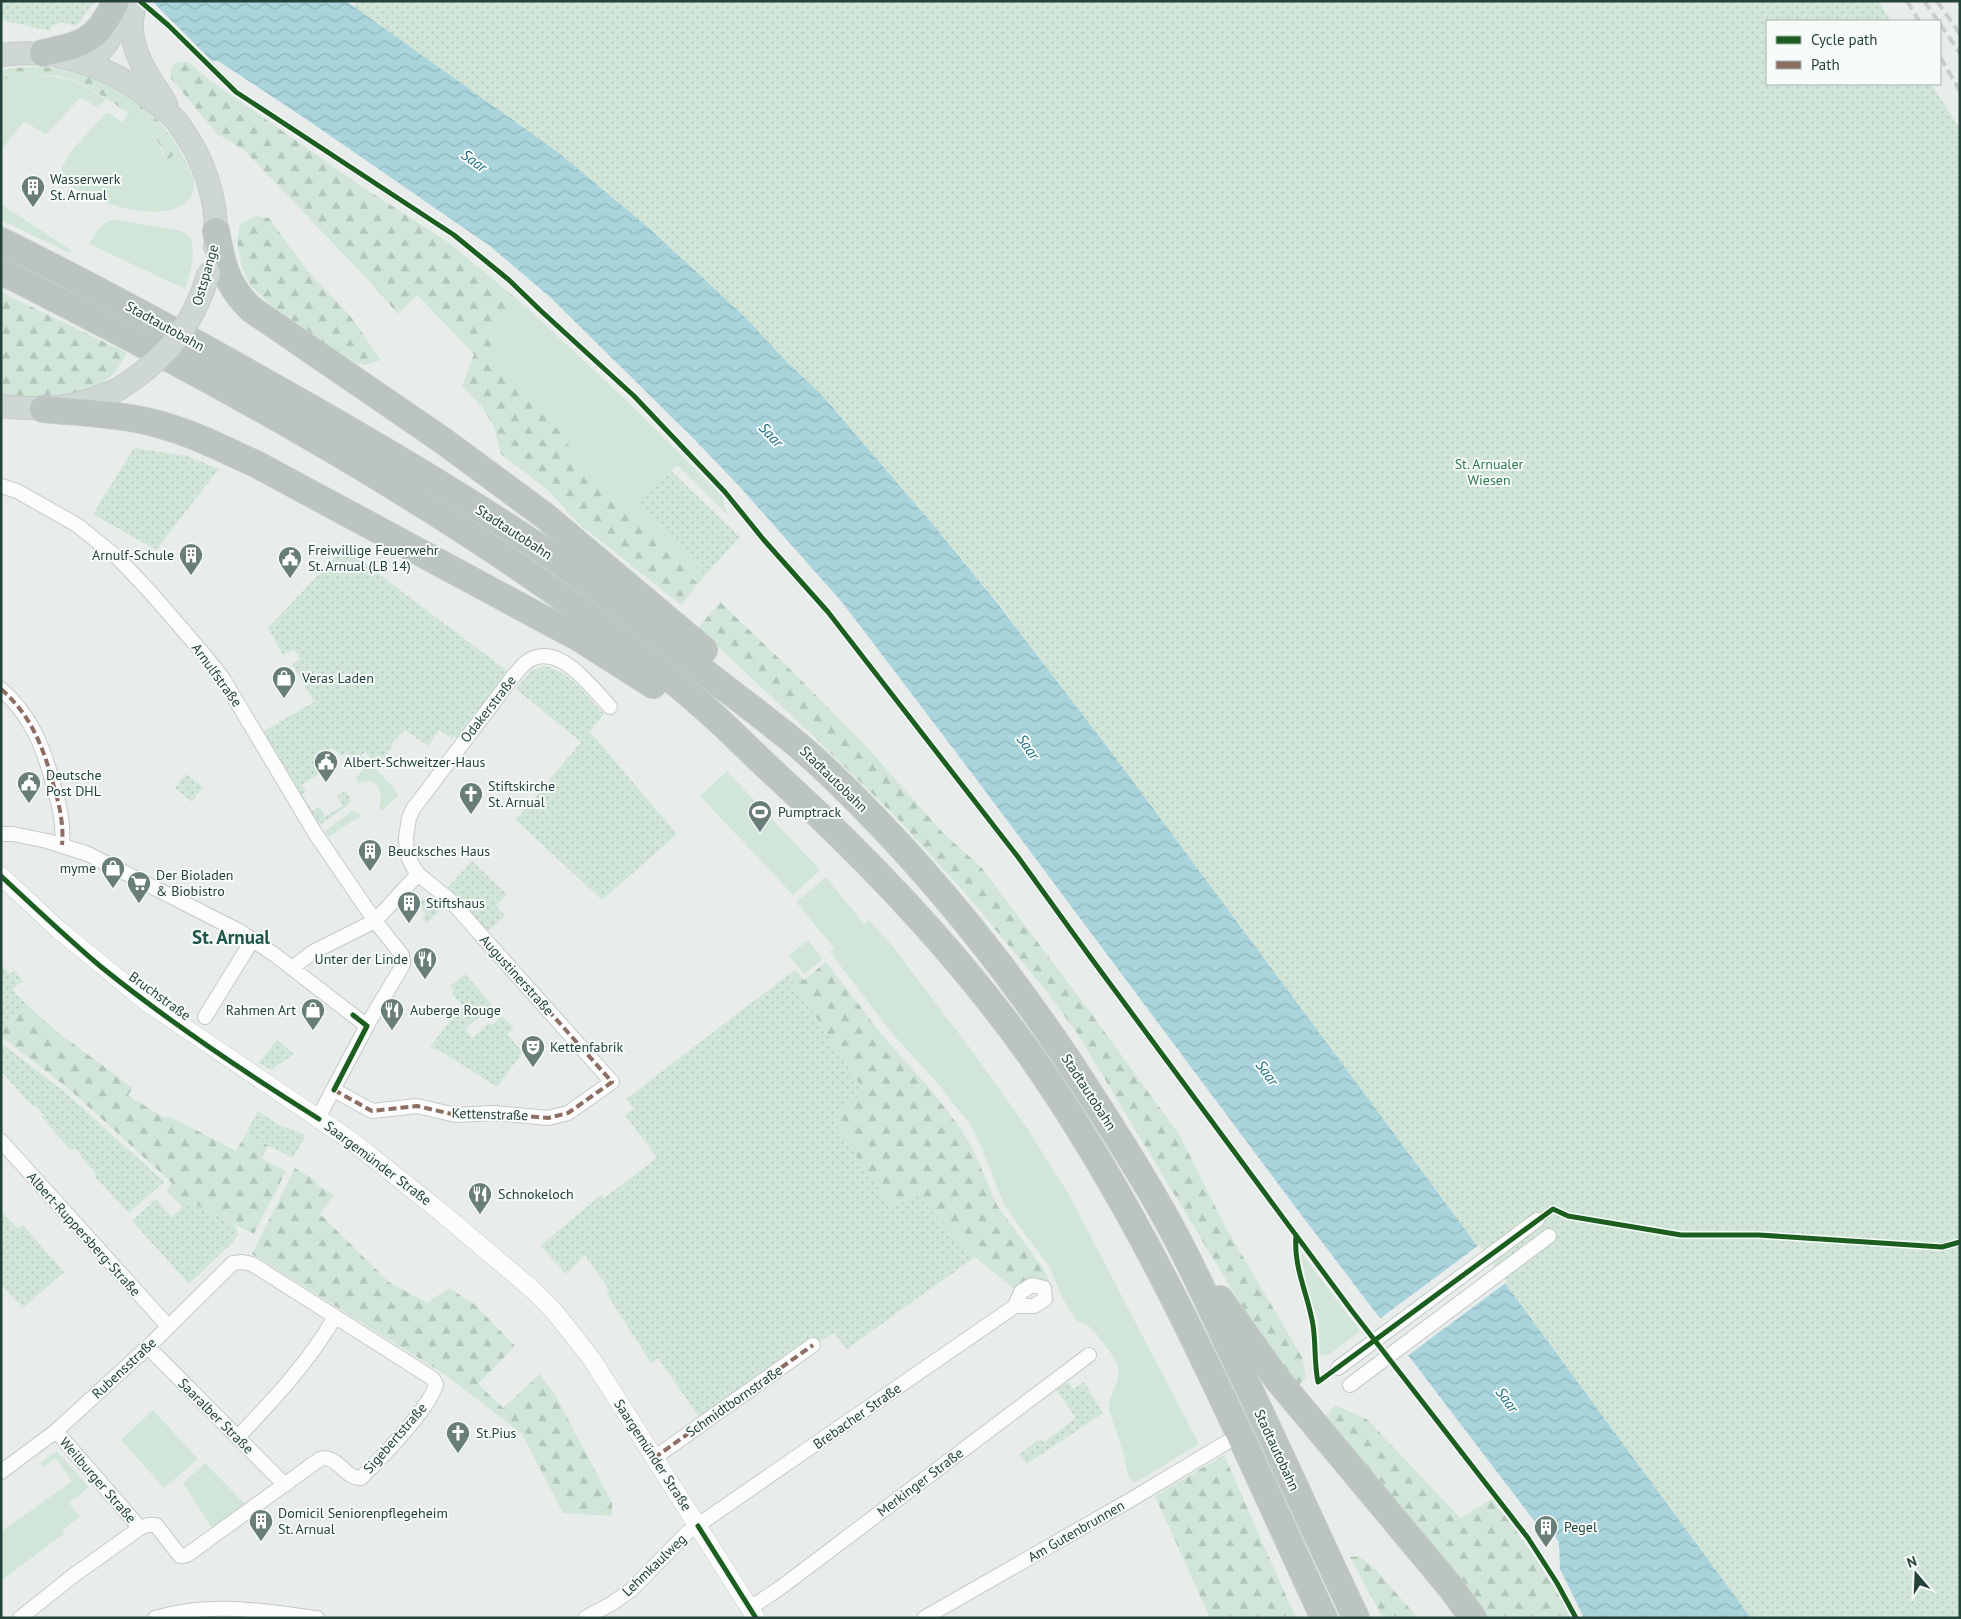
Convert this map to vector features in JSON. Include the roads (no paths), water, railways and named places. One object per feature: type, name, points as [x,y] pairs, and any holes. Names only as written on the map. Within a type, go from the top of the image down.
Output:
[{"type":"highway","points":[[43,53],[86,42],[117,19]]},
{"type":"highway","points":[[216,231],[226,275],[232,287],[251,309],[427,429],[545,516],[758,696],[794,741]]},
{"type":"highway","name":"Stadtautobahn","points":[[1,241],[104,293],[217,354],[407,462],[454,492],[557,560],[653,631],[749,708],[794,741],[829,772],[884,828],[952,904],[1053,1037],[1089,1091],[1169,1223],[1356,1618]]},
{"type":"highway","name":"Stadtautobahn","points":[[1,271],[94,318],[302,431],[461,529],[598,623],[706,709],[818,814],[928,927],[1030,1055],[1068,1111],[1115,1188],[1185,1319],[1226,1403],[1324,1618]]},
{"type":"highway","points":[[44,409],[123,417],[161,425],[210,442],[256,464],[579,638],[635,673],[753,754]]},
{"type":"highway","points":[[1169,1223],[1277,1380],[1452,1589],[1474,1618]]},
{"type":"main road","points":[[84,63],[103,50],[125,1]]},
{"type":"main road","points":[[117,19],[135,1]]},
{"type":"main road","points":[[117,19],[136,50],[140,62],[176,120]]},
{"type":"main road","name":"Ostspange","points":[[1,55],[43,53],[101,68],[134,86],[176,120],[203,165],[214,208],[216,231],[209,272],[195,310],[171,347],[140,376],[117,390],[77,404],[44,409],[1,406]]},
{"type":"street","name":"Arnulfstraße","points":[[1,486],[17,491],[77,525],[118,558],[184,631],[222,677],[297,804],[375,921],[402,955],[403,964],[367,1026]]},
{"type":"street","name":"Odakerstraße","points":[[418,874],[412,865],[406,846],[409,818],[413,809],[423,793],[522,666],[536,658],[546,657],[557,659],[570,665],[610,707]]},
{"type":"street","points":[[1,689],[21,711],[45,752],[60,810],[63,829],[62,845]]},
{"type":"street","points":[[1,834],[12,834],[62,845],[88,854],[253,939],[367,1026]]},
{"type":"street","points":[[292,968],[313,952],[375,921],[418,874]]},
{"type":"street","name":"Augustinerstraße","points":[[418,874],[450,900],[612,1082]]},
{"type":"street","name":"Bruchstraße","points":[[1,876],[59,930],[148,1003],[318,1118]]},
{"type":"street","points":[[205,1017],[253,939]]},
{"type":"street","name":"Saargemünder Straße","points":[[367,1026],[318,1118],[392,1172],[532,1289],[552,1310],[591,1358],[753,1613]]},
{"type":"street","name":"Kettenstraße","points":[[334,1090],[372,1111],[417,1106],[456,1115],[494,1113],[548,1118],[568,1113],[612,1082]]},
{"type":"street","name":"Albert-Ruppersberg-Straße","points":[[1,1141],[168,1326]]},
{"type":"street","points":[[1338,1368],[1537,1220]]},
{"type":"street","points":[[1350,1385],[1549,1236]]},
{"type":"street","name":"Rubensstraße","points":[[1,1472],[56,1431],[148,1347],[233,1263],[243,1262]]},
{"type":"street","name":"Sigebertstraße","points":[[140,1528],[148,1524],[156,1525],[180,1556],[187,1555],[320,1459],[326,1457],[332,1459],[350,1475],[360,1478],[408,1427],[434,1393],[436,1384],[432,1378],[252,1264],[243,1262]]},
{"type":"street","name":"Brebacher Straße","points":[[698,1526],[1016,1306]]},
{"type":"street","points":[[238,1437],[314,1352],[335,1317]]},
{"type":"street","name":"Schmidtbornstraße","points":[[654,1458],[813,1345]]},
{"type":"street","name":"Saaralber Straße","points":[[148,1347],[285,1485]]},
{"type":"street","name":"Merkinger Straße","points":[[753,1613],[796,1576],[1088,1355]]},
{"type":"street","name":"Weilburger Straße","points":[[56,1431],[140,1528]]},
{"type":"street","name":"Am Gutenbrunnen","points":[[924,1618],[1226,1442]]},
{"type":"street","name":"Lehmkaulweg","points":[[585,1618],[611,1604],[631,1590],[658,1565],[684,1535],[698,1526]]},
{"type":"street","points":[[20,1618],[74,1575],[140,1528]]},
{"type":"street","points":[[156,1618],[180,1611],[210,1607],[237,1608],[317,1618]]},
{"type":"water","name":"Saar","points":[[152,1],[346,1],[559,153],[650,229],[745,317],[785,360],[821,394],[998,604],[1109,749],[1751,1618],[1584,1618],[1560,1569],[1559,1543],[1555,1536],[1545,1535],[1296,1208],[841,601],[740,487],[551,298],[490,246],[303,117],[223,64],[218,61],[212,61]]},
{"type":"railway","points":[[1907,1],[1918,20]]},
{"type":"railway","points":[[1924,1],[1937,20]]},
{"type":"railway","points":[[1937,1],[1960,34]]},
{"type":"railway","points":[[1941,25],[1960,53]]},
{"type":"railway","points":[[1941,59],[1960,91]]},
{"type":"place","name":"Wasserwerk St. Arnual","points":[[33,208]]},
{"type":"place","name":"Arnulf-Schule","points":[[191,576]]},
{"type":"place","name":"Freiwillige Feuerwehr St. Arnual (LB 14)","points":[[290,579]]},
{"type":"place","name":"Veras Laden","points":[[284,699]]},
{"type":"place","name":"Albert-Schweitzer-Haus","points":[[326,783]]},
{"type":"place","name":"Deutsche Post DHL","points":[[29,804]]},
{"type":"place","name":"Stiftskirche St. Arnual","points":[[471,815]]},
{"type":"place","name":"Pumptrack","points":[[760,833]]},
{"type":"place","name":"Beucksches Haus","points":[[370,872]]},
{"type":"place","name":"myme","points":[[113,889]]},
{"type":"place","name":"Der Bioladen & Biobistro","points":[[139,904]]},
{"type":"place","name":"Stiftshaus","points":[[409,924]]},
{"type":"place","name":"Unter der Linde","points":[[425,980]]},
{"type":"place","name":"Rahmen Art","points":[[313,1031]]},
{"type":"place","name":"Auberge Rouge","points":[[392,1031]]},
{"type":"place","name":"Kettenfabrik","points":[[533,1068]]},
{"type":"place","name":"Schnokeloch","points":[[480,1215]]},
{"type":"place","name":"St.Pius","points":[[458,1454]]},
{"type":"place","name":"Domicil Seniorenpflegeheim St. Arnual","points":[[261,1542]]},
{"type":"place","name":"Pegel","points":[[1546,1548]]},
{"type":"district","name":"St. Arnual","points":[[231,937]]},
{"type":"park label","name":"St. Arnualer Wiesen","points":[[1489,472]]}]
